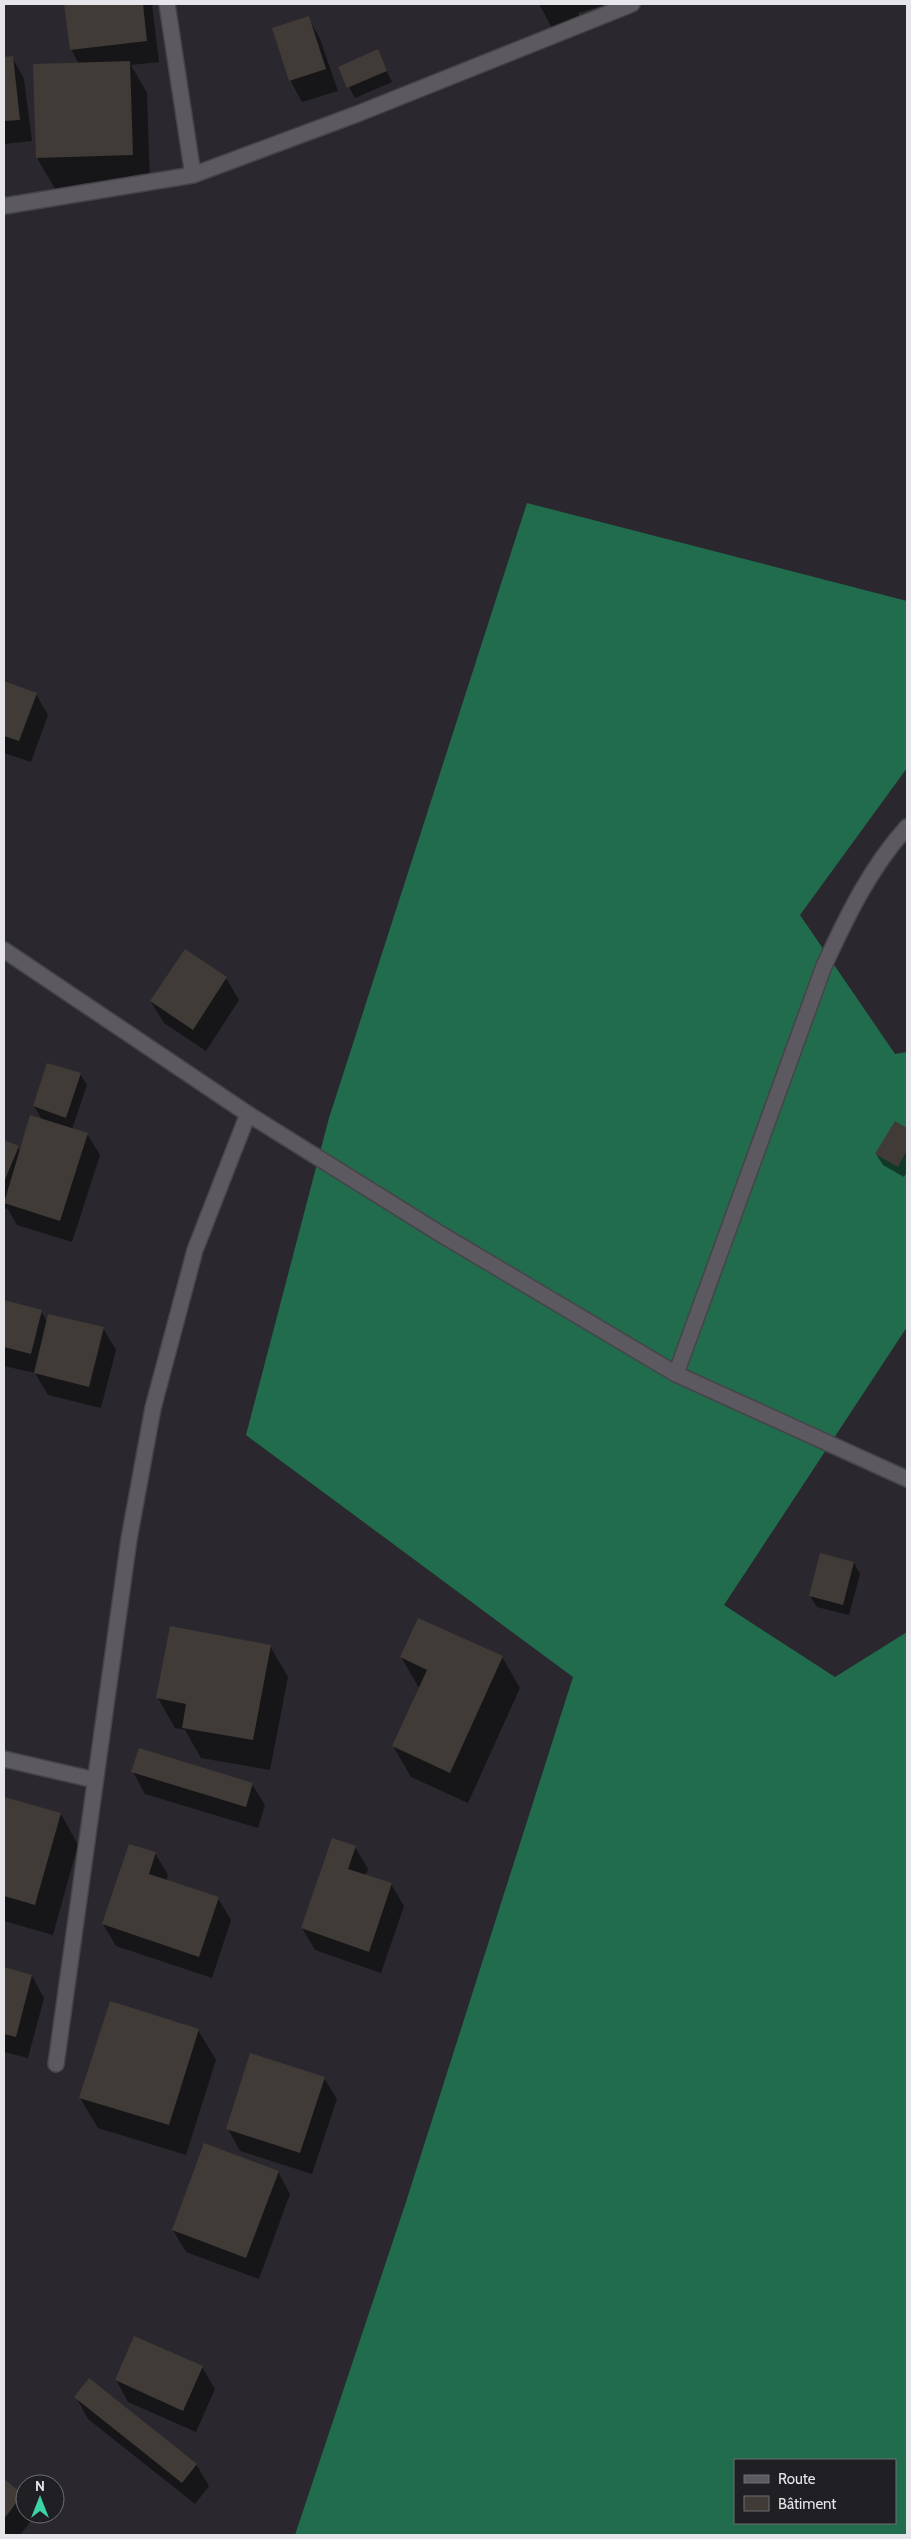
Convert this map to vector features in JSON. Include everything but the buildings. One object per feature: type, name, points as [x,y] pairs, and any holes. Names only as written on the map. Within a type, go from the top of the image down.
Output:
[{"type":"street","points":[[167,4],[193,174]]},
{"type":"street","points":[[4,206],[193,174],[357,114],[632,4]]},
{"type":"street","points":[[676,1374],[824,966],[852,904],[889,847],[907,827]]},
{"type":"street","points":[[4,950],[248,1114],[439,1233],[676,1374],[907,1479]]},
{"type":"street","points":[[56,2064],[129,1539],[154,1408],[195,1250],[248,1114]]},
{"type":"street","points":[[4,1759],[95,1780]]},
{"type":"green space","points":[[527,503],[907,601],[907,768],[800,915],[895,1054],[907,1052],[907,1327],[724,1605],[835,1677],[907,1632],[907,2535],[295,2535],[405,2205],[573,1677],[246,1435],[329,1118]]}]
